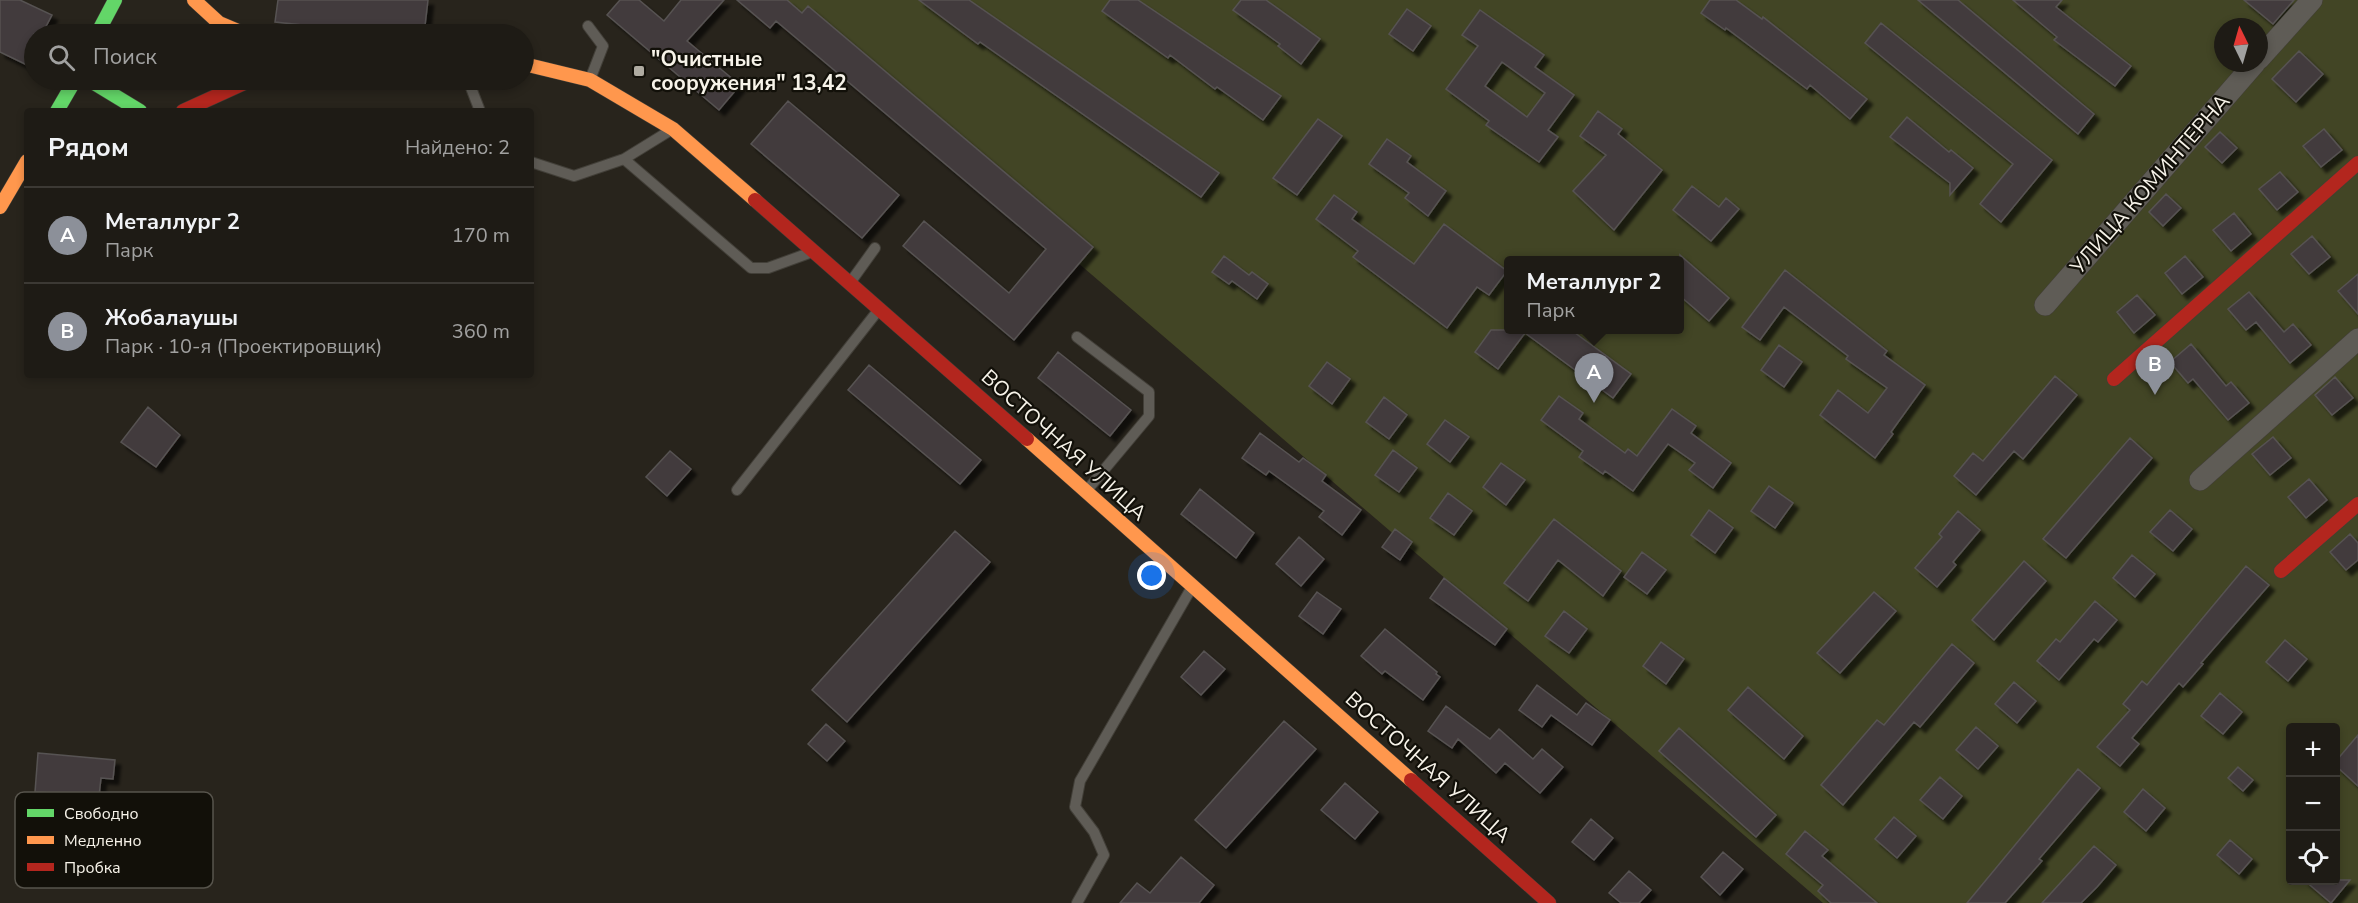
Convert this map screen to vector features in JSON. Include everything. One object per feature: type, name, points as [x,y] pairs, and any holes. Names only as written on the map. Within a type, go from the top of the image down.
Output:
[{"type":"main road","points":[[102,24],[115,0]]},
{"type":"main road","points":[[194,0],[221,24]]},
{"type":"main road","name":"ВОСТОЧНАЯ УЛИЦА","points":[[534,66],[590,80],[673,129],[880,308],[1549,903]]},
{"type":"main road","points":[[59,108],[69,90]]},
{"type":"main road","points":[[105,90],[135,108]]},
{"type":"main road","points":[[190,108],[229,90]]},
{"type":"main road","points":[[2114,378],[2358,163]]},
{"type":"main road","points":[[0,208],[24,166]]},
{"type":"main road","points":[[0,208],[24,195]]},
{"type":"main road","points":[[2281,571],[2358,504]]},
{"type":"street","points":[[2268,49],[2312,0]]},
{"type":"street","name":"УЛИЦА КОМИНТЕРНА","points":[[2045,305],[2247,72]]},
{"type":"street","points":[[2200,480],[2358,339]]},
{"type":"lane","points":[[588,26],[603,46],[590,80]]},
{"type":"lane","points":[[472,90],[479,108]]},
{"type":"lane","points":[[534,163],[574,176],[624,159],[673,129]]},
{"type":"lane","points":[[624,159],[751,268],[768,268],[813,251]]},
{"type":"lane","points":[[850,283],[875,248]]},
{"type":"lane","points":[[737,490],[880,308]]},
{"type":"lane","points":[[1077,337],[1149,392],[1149,416],[1086,492]]},
{"type":"lane","points":[[1077,903],[1104,855],[1094,832],[1075,807],[1080,782],[1192,587]]},
{"type":"green space","points":[[772,0],[2358,0],[2358,903],[1823,903]]},
{"type":"building","points":[[0,0],[20,0],[52,15],[47,24],[24,24],[24,64],[0,52]]},
{"type":"building","points":[[278,0],[428,0],[425,24],[275,22]]},
{"type":"building","points":[[620,0],[639,0],[664,21],[681,0],[724,0],[687,41],[740,85],[719,110],[607,15]]},
{"type":"building","points":[[737,0],[787,0],[802,13],[808,6],[1093,247],[1014,340],[903,246],[924,221],[1009,293],[1046,249],[776,21],[770,28]]},
{"type":"building","points":[[919,0],[969,0],[1219,173],[1201,197],[980,42],[978,44]]},
{"type":"building","points":[[1110,0],[1138,0],[1281,96],[1263,120],[1217,87],[1215,89],[1170,55],[1168,58],[1102,11]]},
{"type":"building","points":[[1241,0],[1266,0],[1320,39],[1301,64],[1278,46],[1280,44],[1233,10]]},
{"type":"building","points":[[1710,0],[1736,0],[1762,19],[1763,17],[1867,99],[1850,119],[1810,85],[1807,89],[1726,28],[1725,30],[1701,13]]},
{"type":"building","points":[[1918,0],[1958,0],[2094,114],[2078,134]]},
{"type":"building","points":[[2013,0],[2062,0],[2056,7],[2131,66],[2115,86],[2054,40],[2057,37]]},
{"type":"building","points":[[2244,0],[2294,0],[2273,24]]},
{"type":"building","points":[[1407,9],[1431,26],[1413,51],[1389,34]]},
{"type":"building","points":[[1480,10],[1544,55],[1535,67],[1574,95],[1548,130],[1558,137],[1539,162],[1486,125],[1489,121],[1446,89],[1478,46],[1462,35]],"holes":[[[1502,62],[1545,93],[1527,117],[1485,86]]]},
{"type":"building","points":[[1881,23],[2052,160],[2001,222],[1980,204],[2013,164],[1865,43]]},
{"type":"building","points":[[2299,51],[2323,74],[2296,102],[2272,79]]},
{"type":"building","points":[[788,101],[899,195],[862,238],[751,144]]},
{"type":"building","points":[[1598,111],[1622,129],[1618,134],[1662,170],[1614,230],[1573,191],[1606,155],[1580,136]]},
{"type":"building","points":[[1907,117],[1949,152],[1951,150],[1973,168],[1950,195],[1950,183],[1890,137]]},
{"type":"building","points":[[1318,119],[1342,136],[1297,195],[1273,178]]},
{"type":"building","points":[[2324,129],[2342,150],[2321,167],[2303,146]]},
{"type":"building","points":[[2220,132],[2237,148],[2222,163],[2205,147]]},
{"type":"building","points":[[1387,139],[1411,156],[1407,162],[1446,191],[1428,216],[1405,198],[1409,193],[1369,164]]},
{"type":"building","points":[[2280,172],[2298,192],[2277,210],[2259,189]]},
{"type":"building","points":[[1692,186],[1719,207],[1726,198],[1739,209],[1711,241],[1673,210]]},
{"type":"building","points":[[2166,194],[2181,208],[2163,226],[2149,212]]},
{"type":"building","points":[[1334,195],[1357,212],[1352,219],[1414,264],[1444,224],[1504,269],[1504,275],[1489,295],[1477,287],[1447,328],[1353,257],[1358,251],[1316,219]]},
{"type":"building","points":[[2234,213],[2251,234],[2231,251],[2213,230]]},
{"type":"building","points":[[2312,236],[2330,257],[2309,274],[2291,254]]},
{"type":"building","points":[[1224,256],[1249,275],[1252,272],[1268,284],[1257,299],[1232,281],[1229,284],[1212,272]]},
{"type":"building","points":[[2185,256],[2203,277],[2182,294],[2165,273]]},
{"type":"building","points":[[1684,259],[1729,298],[1709,321],[1684,299]]},
{"type":"building","points":[[1785,270],[1887,351],[1884,355],[1925,385],[1875,458],[1820,415],[1838,390],[1868,413],[1887,388],[1846,359],[1848,356],[1784,307],[1760,340],[1742,327]]},
{"type":"building","points":[[2358,274],[2358,314],[2338,291]]},
{"type":"building","points":[[2249,292],[2284,332],[2293,324],[2311,345],[2290,363],[2256,322],[2246,330],[2228,309]]},
{"type":"building","points":[[2137,295],[2155,315],[2134,333],[2117,312]]},
{"type":"building","points":[[1491,330],[1504,330],[1504,334],[1524,334],[1498,369],[1475,352]]},
{"type":"building","points":[[1526,334],[1576,334],[1631,374],[1613,398]]},
{"type":"building","points":[[2191,344],[2226,386],[2231,382],[2249,403],[2228,420],[2193,379],[2188,383],[2170,362]]},
{"type":"building","points":[[1779,345],[1802,362],[1784,387],[1761,370]]},
{"type":"building","points":[[1058,352],[1131,410],[1110,436],[1038,378]]},
{"type":"building","points":[[1327,362],[1350,379],[1332,404],[1309,386]]},
{"type":"building","points":[[869,365],[981,460],[960,484],[848,390]]},
{"type":"building","points":[[2055,376],[2077,395],[2023,459],[2014,451],[1976,495],[1954,476],[1973,453],[1983,461]]},
{"type":"building","points":[[2335,377],[2353,398],[2332,415],[2315,395]]},
{"type":"building","points":[[1559,396],[1583,413],[1579,419],[1625,453],[1628,449],[1637,456],[1672,409],[1696,426],[1691,433],[1731,463],[1713,488],[1689,470],[1695,463],[1668,444],[1633,491],[1605,471],[1603,474],[1579,457],[1583,451],[1541,420]]},
{"type":"building","points":[[1384,397],[1407,415],[1389,439],[1366,422]]},
{"type":"building","points":[[148,407],[180,435],[156,467],[121,442]]},
{"type":"building","points":[[1445,420],[1469,437],[1450,462],[1427,444]]},
{"type":"building","points":[[1260,433],[1299,462],[1303,458],[1326,475],[1322,481],[1361,510],[1342,535],[1319,517],[1324,511],[1269,471],[1266,475],[1242,458]]},
{"type":"building","points":[[2273,437],[2291,458],[2270,475],[2252,454]]},
{"type":"building","points":[[2130,438],[2152,458],[2066,558],[2043,539]]},
{"type":"building","points":[[1393,450],[1417,468],[1399,492],[1375,475]]},
{"type":"building","points":[[670,451],[691,469],[667,496],[646,477]]},
{"type":"building","points":[[1501,463],[1525,480],[1506,505],[1483,487]]},
{"type":"building","points":[[2309,479],[2327,500],[2306,518],[2288,497]]},
{"type":"building","points":[[1769,486],[1793,503],[1775,528],[1751,511]]},
{"type":"building","points":[[1200,489],[1254,533],[1236,558],[1181,514]]},
{"type":"building","points":[[1448,493],[1472,511],[1454,535],[1430,518]]},
{"type":"building","points":[[1709,510],[1733,528],[1715,553],[1691,535]]},
{"type":"building","points":[[2170,510],[2192,529],[2173,551],[2150,532]]},
{"type":"building","points":[[1958,511],[1980,530],[1953,562],[1956,565],[1937,587],[1915,568],[1942,537],[1939,534]]},
{"type":"building","points":[[1554,519],[1621,571],[1603,596],[1558,560],[1528,601],[1504,583]]},
{"type":"building","points":[[1395,529],[1412,542],[1400,560],[1382,547]]},
{"type":"building","points":[[955,531],[990,562],[847,722],[812,690]]},
{"type":"building","points":[[2350,534],[2358,543],[2358,560],[2346,570],[2330,552]]},
{"type":"building","points":[[1299,537],[1324,559],[1301,586],[1276,564]]},
{"type":"building","points":[[1642,552],[1666,570],[1647,594],[1624,577]]},
{"type":"building","points":[[2132,555],[2155,574],[2135,597],[2113,578]]},
{"type":"building","points":[[2024,561],[2046,581],[1994,640],[1972,620]]},
{"type":"building","points":[[2246,566],[2269,585],[2183,687],[2179,683],[2132,738],[2139,744],[2120,766],[2097,747],[2130,710],[2123,704],[2142,681],[2147,685]]},
{"type":"building","points":[[1444,578],[1507,629],[1495,645],[1430,598]]},
{"type":"building","points":[[1317,592],[1341,609],[1323,634],[1299,616]]},
{"type":"building","points":[[1874,592],[1896,611],[1840,673],[1817,653]]},
{"type":"building","points":[[2095,601],[2117,620],[2098,642],[2094,639],[2059,680],[2037,661],[2056,639],[2060,642]]},
{"type":"building","points":[[1564,611],[1587,629],[1569,653],[1545,636]]},
{"type":"building","points":[[1385,629],[1440,677],[1423,700],[1385,671],[1382,674],[1361,656]]},
{"type":"building","points":[[2285,640],[2307,659],[2288,681],[2266,662]]},
{"type":"building","points":[[1661,642],[1684,659],[1666,684],[1643,666]]},
{"type":"building","points":[[1952,644],[1974,663],[1920,727],[1914,722],[1843,805],[1821,785],[1877,720],[1884,725]]},
{"type":"building","points":[[1204,651],[1225,669],[1201,695],[1181,677]]},
{"type":"building","points":[[2014,682],[2036,701],[2017,723],[1995,704]]},
{"type":"building","points":[[1537,685],[1577,715],[1586,703],[1610,720],[1592,745],[1551,715],[1542,727],[1519,710]]},
{"type":"building","points":[[1748,687],[1803,736],[1784,759],[1728,710]]},
{"type":"building","points":[[2220,693],[2242,712],[2223,734],[2201,716]]},
{"type":"building","points":[[1446,706],[1490,739],[1499,729],[1533,759],[1542,749],[1563,767],[1540,793],[1505,763],[1496,773],[1458,739],[1452,748],[1428,731]]},
{"type":"building","points":[[1284,721],[1316,749],[1226,848],[1195,820]]},
{"type":"building","points":[[826,724],[845,741],[827,761],[808,744]]},
{"type":"building","points":[[1976,727],[1998,746],[1978,769],[1956,750]]},
{"type":"building","points":[[1679,728],[1776,815],[1756,837],[1659,751]]},
{"type":"building","points":[[2358,735],[2358,786],[2340,770],[2340,756]]},
{"type":"building","points":[[38,753],[115,760],[113,779],[101,778],[99,792],[35,792]]},
{"type":"building","points":[[2238,767],[2253,780],[2243,791],[2228,778]]},
{"type":"building","points":[[2078,769],[2100,788],[2039,859],[2042,861],[2005,903],[1967,903]]},
{"type":"building","points":[[1940,777],[1962,796],[1943,819],[1920,800]]},
{"type":"building","points":[[1345,783],[1378,812],[1355,839],[1321,810]]},
{"type":"building","points":[[2143,789],[2165,808],[2146,831],[2124,812]]},
{"type":"building","points":[[1894,817],[1916,836],[1897,858],[1875,839]]},
{"type":"building","points":[[1591,819],[1613,838],[1594,860],[1572,842]]},
{"type":"building","points":[[1805,831],[1828,850],[1822,856],[1877,903],[1831,903],[1818,891],[1823,885],[1786,854]]},
{"type":"building","points":[[2230,840],[2252,859],[2239,874],[2217,855]]},
{"type":"building","points":[[2094,846],[2116,865],[2097,887],[2081,903],[2042,903]]},
{"type":"building","points":[[1723,852],[1743,869],[1720,895],[1701,877]]},
{"type":"building","points":[[1181,857],[1214,885],[1199,903],[1120,903],[1137,883],[1150,893]]},
{"type":"building","points":[[1629,871],[1651,890],[1639,903],[1621,903],[1609,893]]},
{"type":"building","points":[[2340,880],[2350,880],[2331,903],[2310,885],[2340,885]]},
{"type":"traffic: fast","points":[[102,24],[115,0]]},
{"type":"traffic: fast","points":[[59,108],[69,90]]},
{"type":"traffic: fast","points":[[105,90],[135,108]]},
{"type":"traffic: slow","points":[[194,0],[221,24]]},
{"type":"traffic: slow","points":[[534,66],[590,80],[673,129],[755,200]]},
{"type":"traffic: slow","points":[[0,207],[24,166]]},
{"type":"traffic: slow","points":[[1027,439],[1411,780]]},
{"type":"traffic: jam","points":[[190,108],[229,90]]},
{"type":"traffic: jam","points":[[2114,379],[2358,163]]},
{"type":"traffic: jam","points":[[755,200],[1027,439]]},
{"type":"traffic: jam","points":[[2281,571],[2358,504]]},
{"type":"traffic: jam","points":[[1411,780],[1549,903]]},
{"type":"place","name":"\"Очистные сооружения\" 13,42","points":[[639,71]]},
{"type":"place","name":"Жобалаушы","points":[[2155,395]]},
{"type":"place","name":"Металлург 2","points":[[1594,403]]}]
